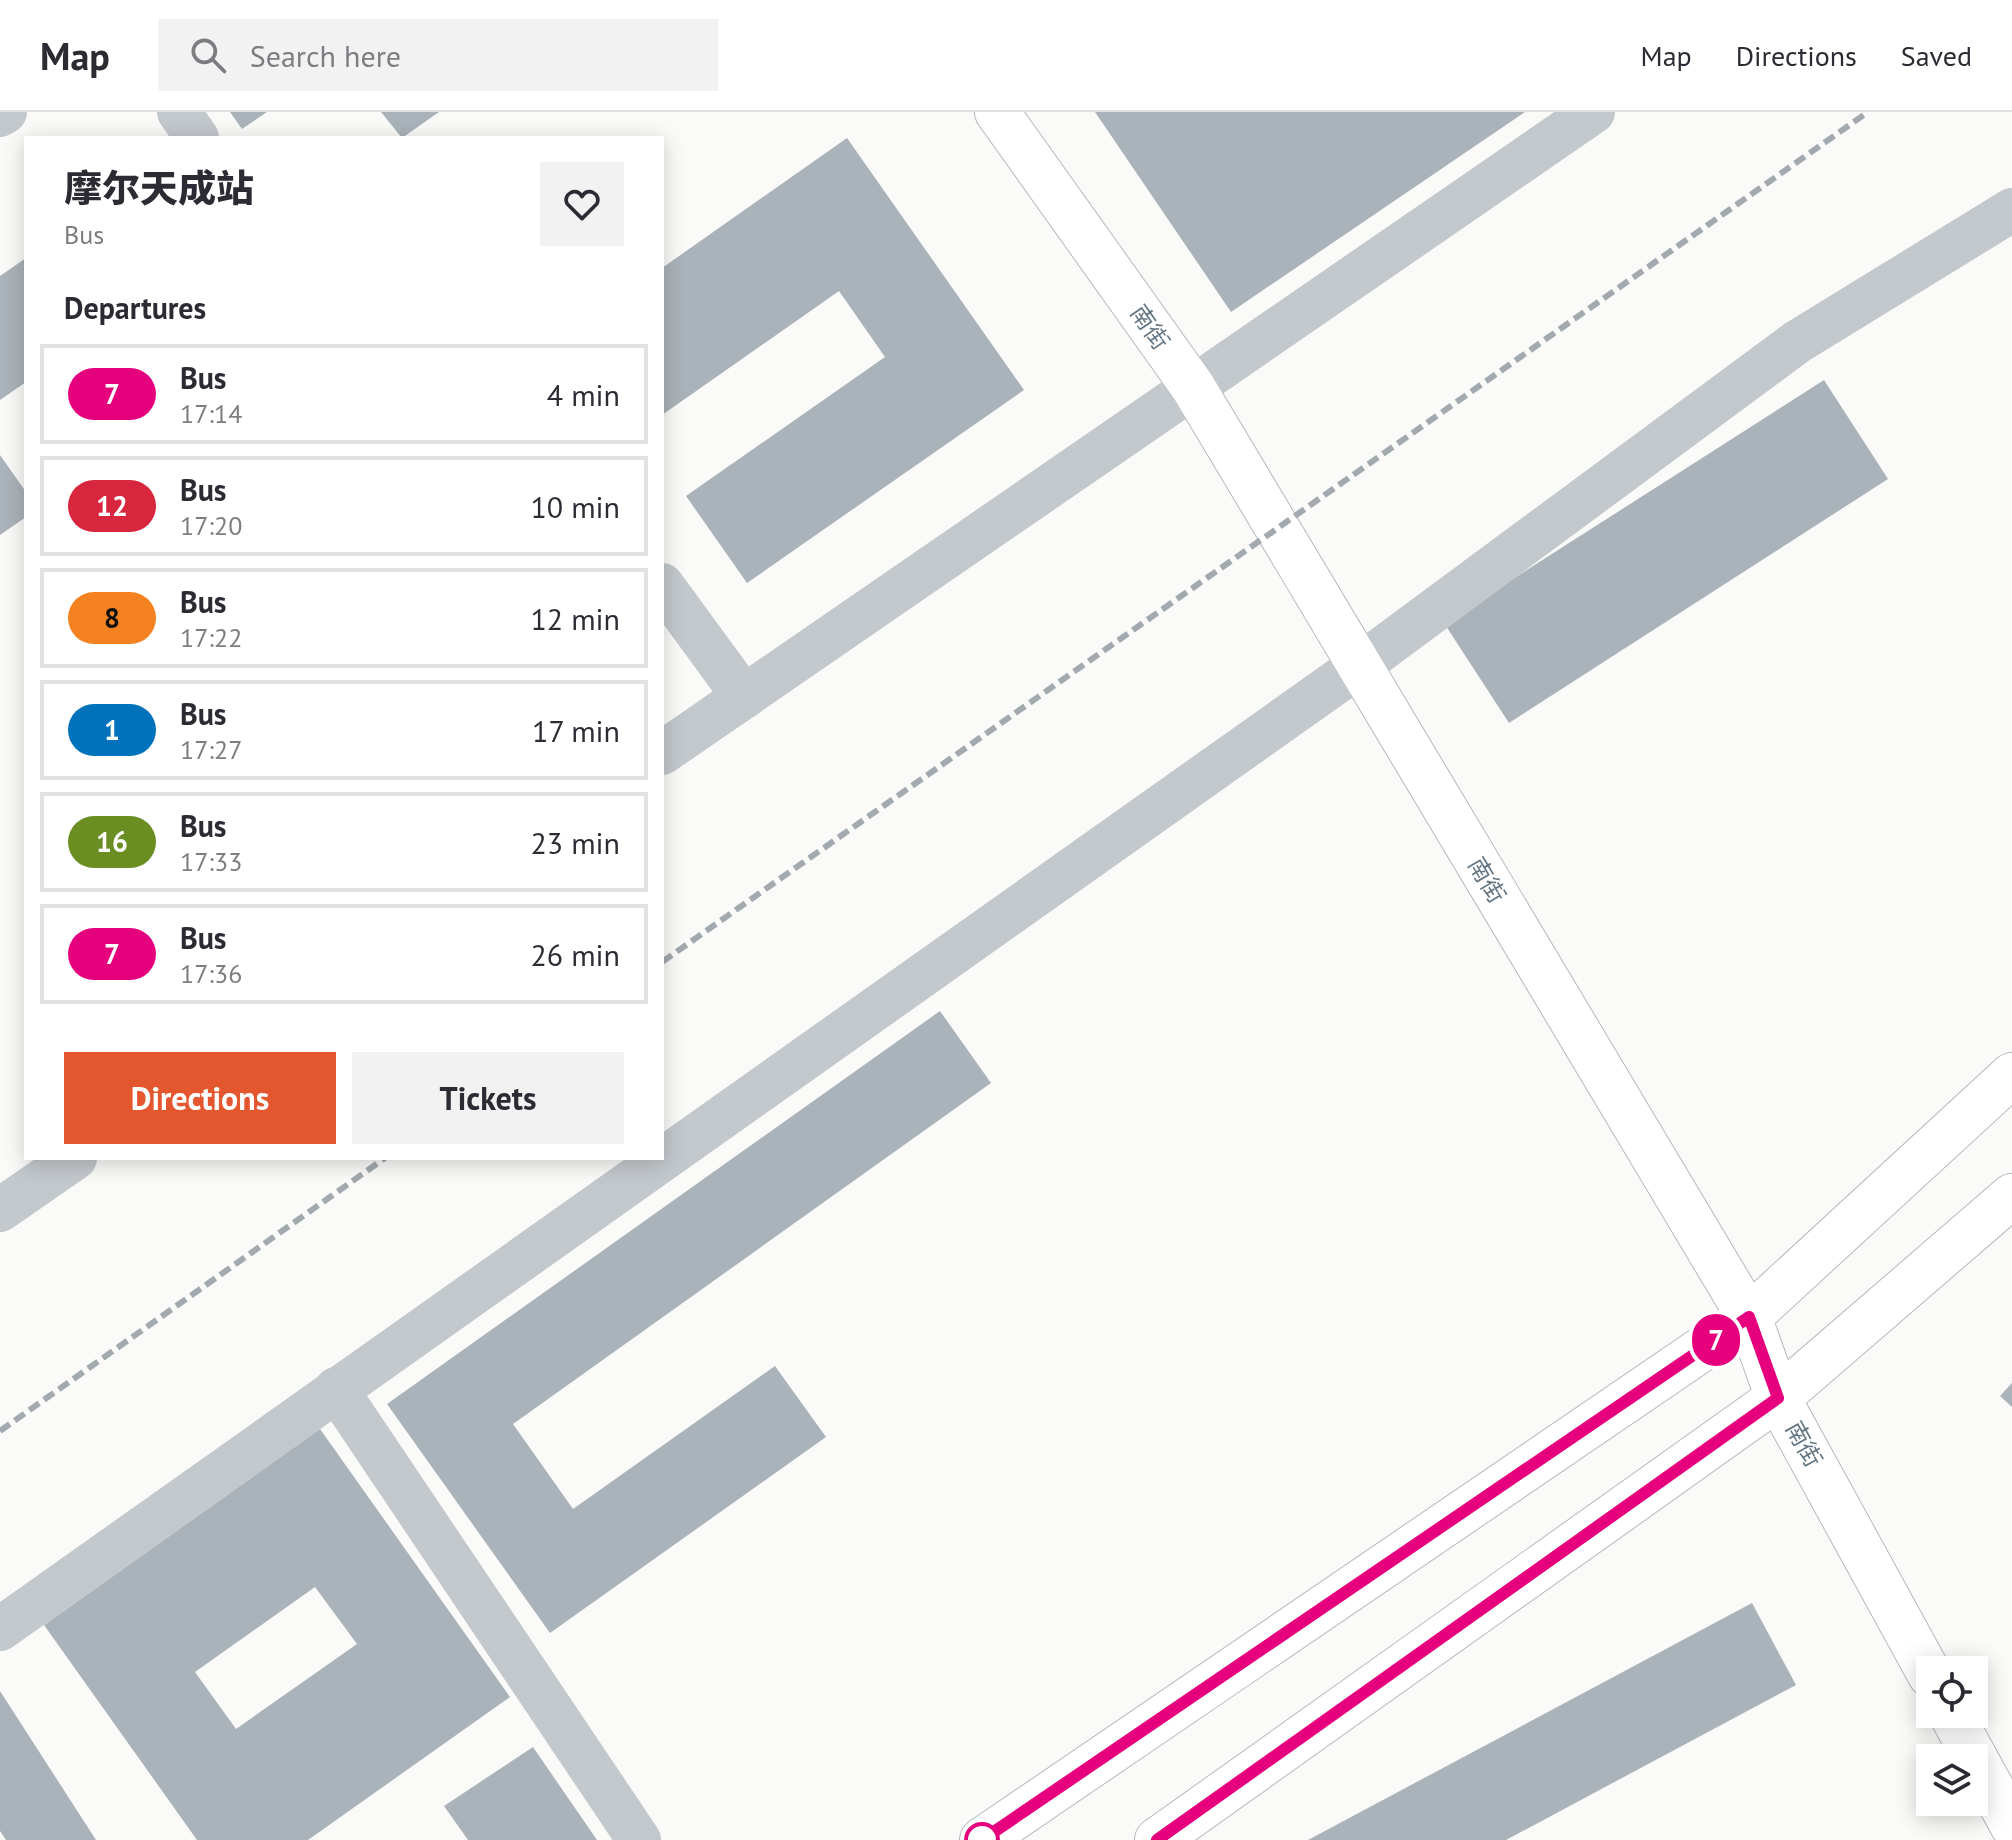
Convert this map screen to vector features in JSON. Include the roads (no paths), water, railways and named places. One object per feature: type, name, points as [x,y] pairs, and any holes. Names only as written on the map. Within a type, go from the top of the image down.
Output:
[{"type":"main road","name":"南街","points":[[997,112],[1193,387],[1749,1317],[1778,1398],[1920,1656]]},
{"type":"main road","points":[[982,1840],[1749,1317],[2012,1075]]},
{"type":"main road","points":[[1157,1840],[1778,1398],[2012,1196]]},
{"type":"main road","points":[[1959,1728],[2012,1825]]},
{"type":"street","points":[[179,112],[196,136]]},
{"type":"street","points":[[664,752],[1593,112]]},
{"type":"street","points":[[664,1157],[1359,666],[1797,342],[2012,210]]},
{"type":"street","points":[[664,588],[744,697]]},
{"type":"street","points":[[0,1210],[72,1160]]},
{"type":"street","points":[[0,1629],[660,1160]]},
{"type":"street","points":[[336,1389],[639,1840]]},
{"type":"railway","points":[[664,961],[1868,112]]},
{"type":"railway","points":[[0,1431],[382,1160]]}]
